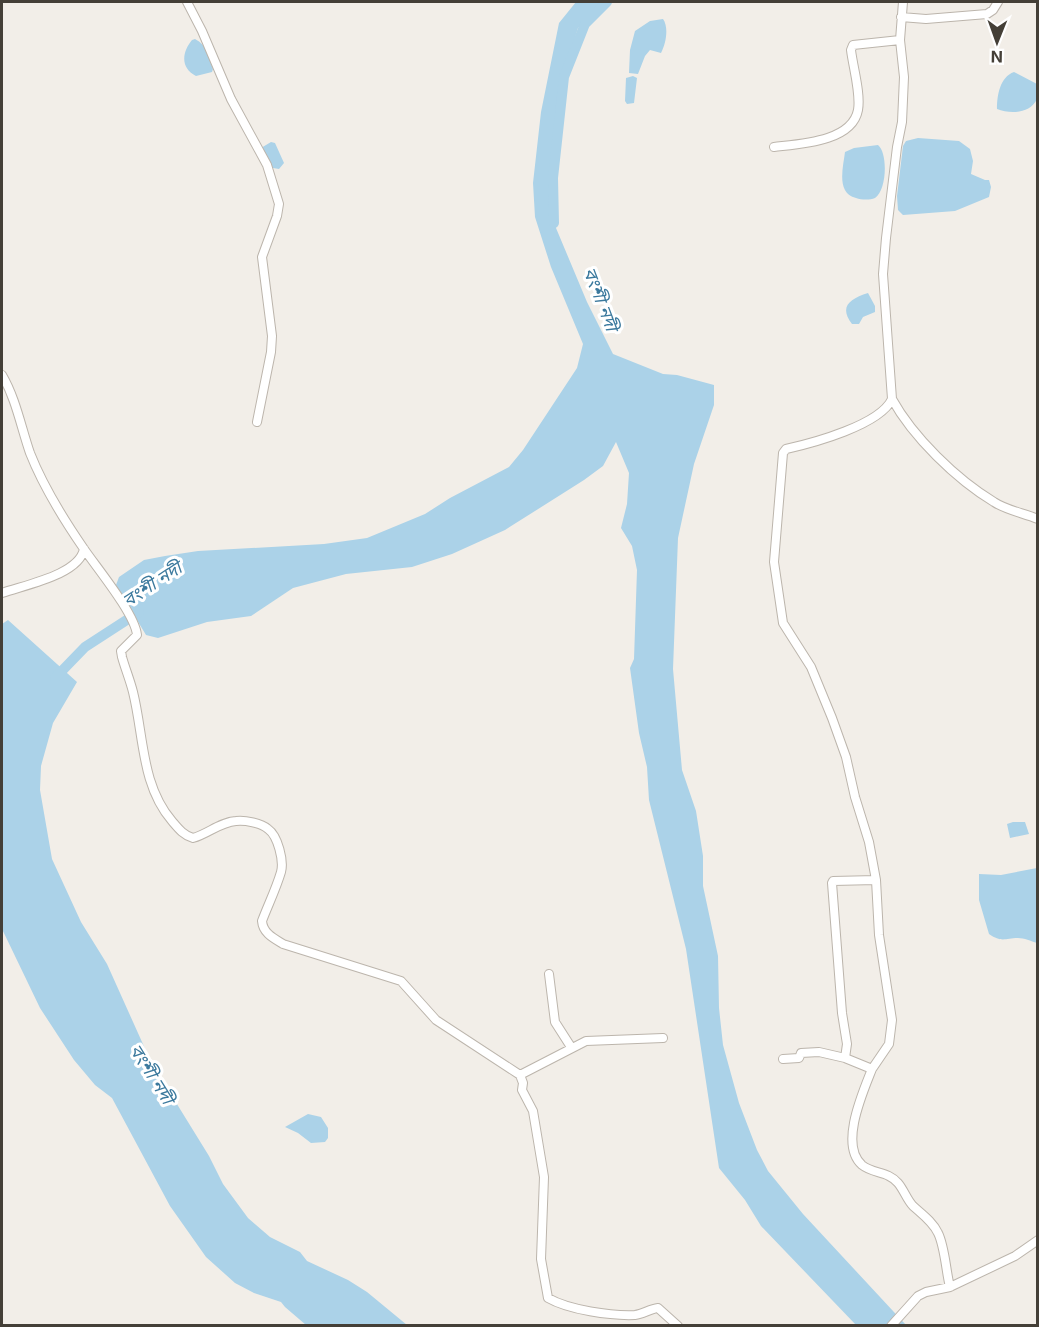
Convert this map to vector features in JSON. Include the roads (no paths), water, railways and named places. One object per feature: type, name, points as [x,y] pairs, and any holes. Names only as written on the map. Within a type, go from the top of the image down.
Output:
[{"type":"street","points":[[187,2],[231,99],[267,165],[279,204],[262,257],[272,352],[257,422]]},
{"type":"street","points":[[903,2],[900,40],[904,77],[902,122],[897,147],[883,274],[892,399],[898,410],[942,464],[995,503],[1038,519]]},
{"type":"street","points":[[902,17],[926,19],[987,14],[998,2]]},
{"type":"street","points":[[774,147],[822,140],[846,130],[854,121],[859,107],[851,50],[853,45],[900,40]]},
{"type":"street","points":[[2,375],[8,385],[31,453],[51,494],[84,549],[130,616],[137,635],[121,651],[133,691],[141,743],[155,796],[167,816],[181,832],[193,838],[237,820],[268,828],[278,845],[282,871],[262,921],[263,928],[269,935],[283,944],[401,981],[436,1020],[520,1075],[523,1083],[522,1090],[533,1111],[544,1177],[541,1260],[548,1298],[567,1305],[613,1314],[637,1315],[658,1308],[678,1326]]},
{"type":"street","points":[[892,399],[882,411],[860,426],[786,449],[783,453],[774,562],[783,622],[811,667],[832,718],[846,757],[869,842],[876,880],[879,935],[892,1020],[889,1044],[872,1069],[857,1108],[851,1144],[862,1166],[888,1175],[898,1183],[912,1205],[938,1233],[950,1287]]},
{"type":"street","points":[[2,593],[33,584],[70,567],[81,558],[84,549]]},
{"type":"street","points":[[845,1058],[847,1044],[842,1013],[832,883],[833,881],[876,880]]},
{"type":"street","points":[[549,974],[555,1022],[571,1047]]},
{"type":"street","points":[[520,1075],[586,1041],[663,1038]]},
{"type":"street","points":[[783,1059],[798,1059],[801,1053],[816,1052],[845,1058],[872,1069]]},
{"type":"street","points":[[891,1326],[918,1296],[950,1287],[1015,1256],[1038,1240]]},
{"type":"water","points":[[576,2],[605,2],[578,28],[561,83],[551,190],[556,228],[587,302],[613,354],[663,374],[677,375],[714,385],[714,405],[694,464],[678,538],[673,669],[682,770],[696,811],[703,856],[703,886],[718,956],[719,1008],[723,1045],[739,1103],[757,1150],[768,1171],[803,1214],[906,1325],[856,1325],[761,1226],[745,1200],[719,1168],[686,949],[649,800],[647,767],[639,733],[630,668],[634,659],[637,570],[632,546],[621,528],[627,504],[629,473],[616,442],[603,466],[505,530],[452,554],[412,567],[346,574],[293,588],[251,616],[207,622],[158,638],[146,635],[116,585],[119,577],[144,560],[165,556],[198,551],[324,544],[367,538],[425,514],[509,467],[523,450],[577,368],[583,344],[551,267],[535,217],[533,183],[541,112],[559,23]]},
{"type":"water","points":[[663,19],[666,36],[661,53],[650,50],[638,74],[629,73],[630,50],[635,31],[650,21]]},
{"type":"water","points":[[195,39],[207,52],[212,72],[196,76],[187,69],[184,60],[186,50]]},
{"type":"water","points":[[1014,72],[1037,84],[1037,99],[1030,108],[1019,112],[997,109],[1002,82]]},
{"type":"water","points":[[633,76],[637,78],[634,103],[627,104],[625,101],[626,78]]},
{"type":"water","points":[[918,138],[959,141],[970,149],[973,161],[971,174],[989,180],[991,187],[989,197],[955,211],[903,215],[898,210],[897,196],[903,146],[906,141]]},
{"type":"water","points":[[271,142],[275,143],[284,163],[279,169],[273,168],[261,148]]},
{"type":"water","points":[[878,145],[885,163],[882,187],[875,198],[858,199],[850,195],[843,185],[845,152],[854,148]]},
{"type":"water","points":[[868,293],[875,306],[875,312],[863,317],[859,324],[852,324],[846,313],[848,304]]},
{"type":"water","points":[[8,620],[77,682],[53,723],[41,766],[40,790],[52,859],[81,922],[107,964],[151,1062],[209,1156],[223,1184],[248,1218],[270,1237],[300,1252],[307,1261],[348,1280],[367,1292],[407,1325],[306,1325],[281,1302],[254,1293],[235,1283],[206,1257],[170,1206],[112,1098],[95,1085],[74,1060],[40,1008],[2,929],[2,624]]},
{"type":"water","points":[[1025,822],[1029,834],[1010,838],[1007,824]]},
{"type":"water","points":[[1037,868],[1037,943],[1020,938],[993,937],[989,934],[979,900],[979,874],[1001,875]]},
{"type":"water","points":[[308,1114],[321,1117],[328,1128],[328,1138],[325,1142],[311,1143],[285,1127]]},
{"type":"waterway","name":"বংশী নদী","points":[[554,223],[553,178],[564,77],[585,24],[607,2]]},
{"type":"waterway","name":"বংশী নদী","points":[[55,678],[85,647],[139,612]]}]
